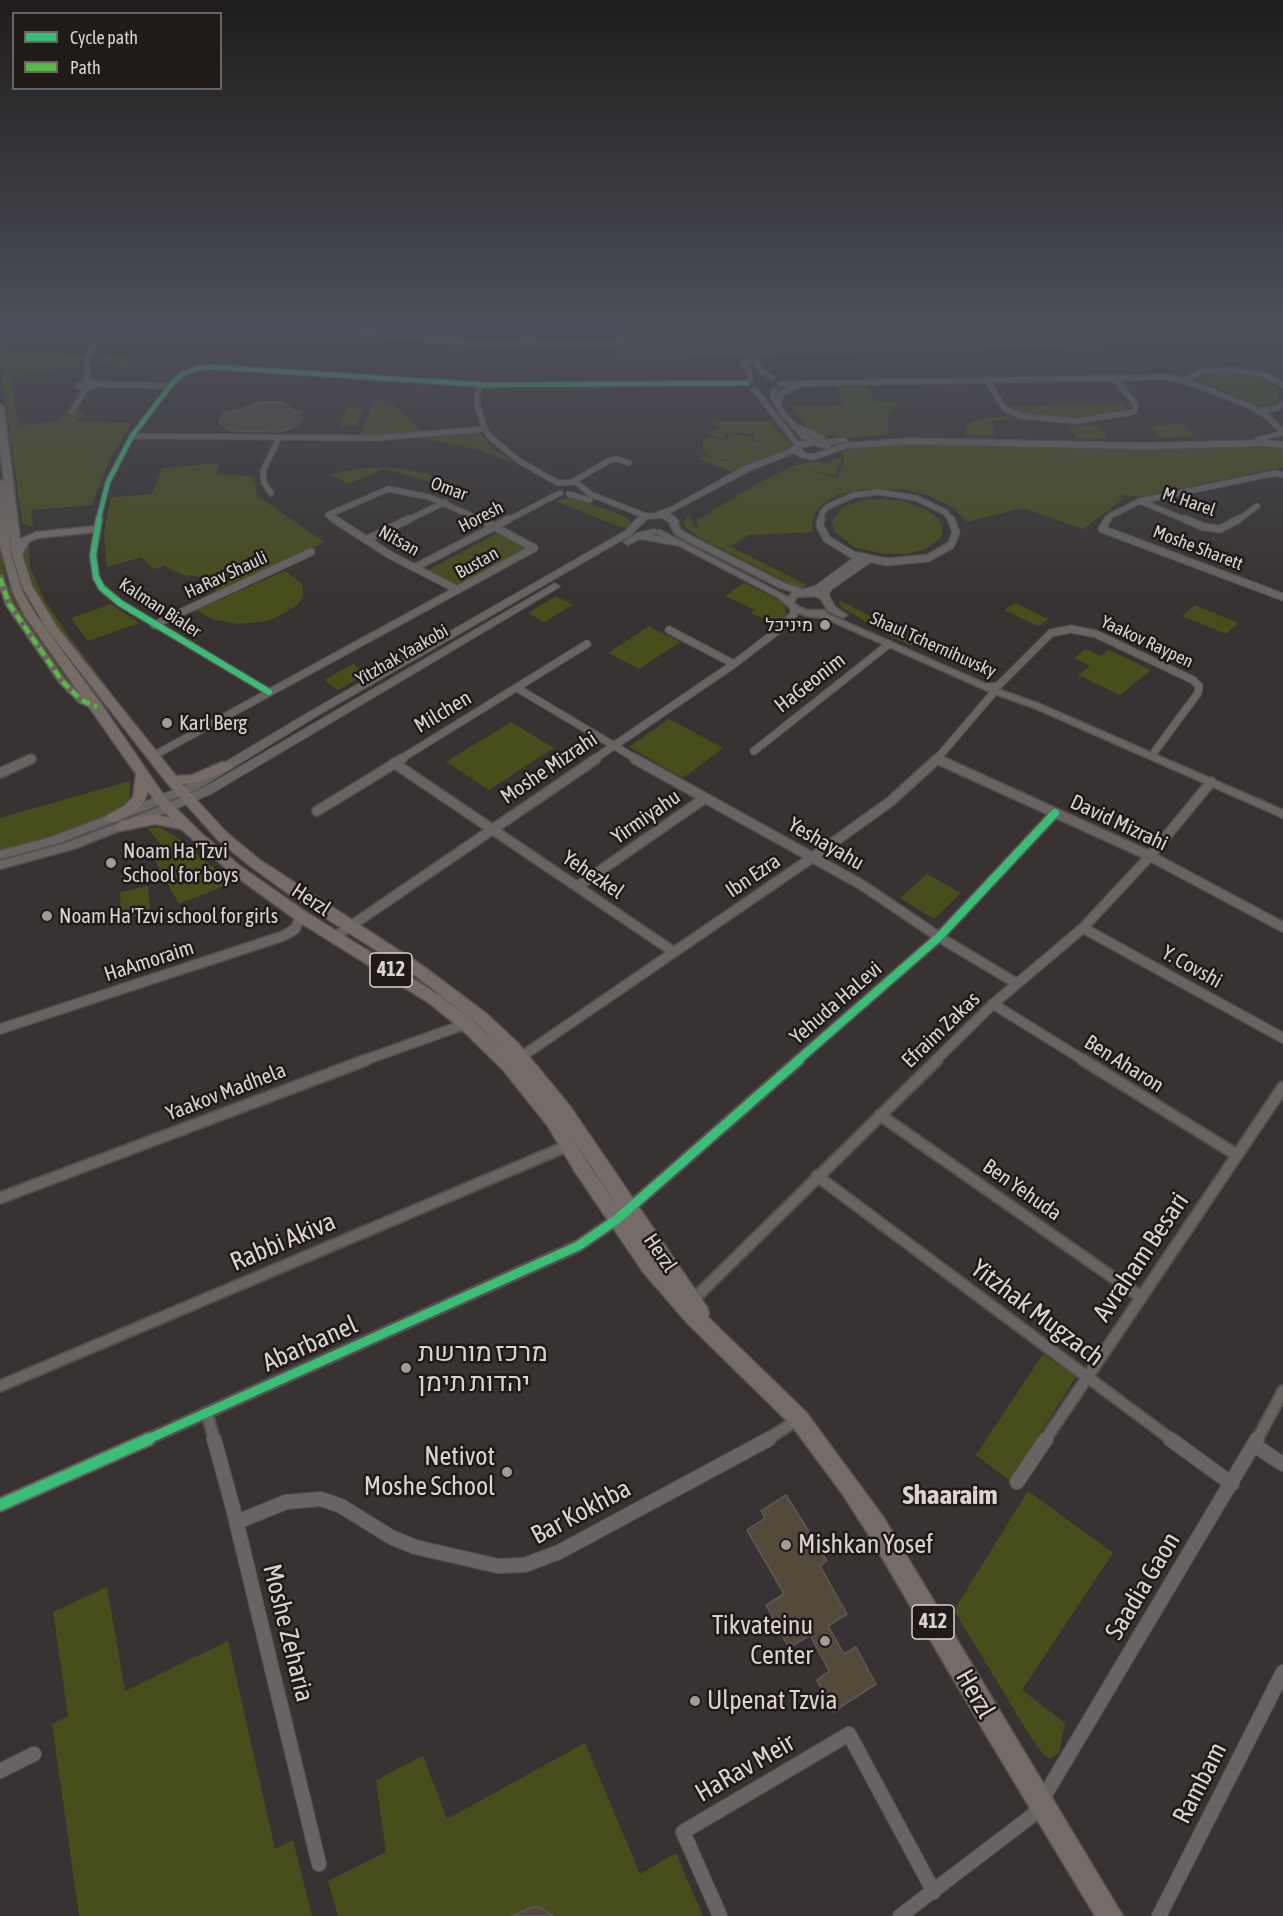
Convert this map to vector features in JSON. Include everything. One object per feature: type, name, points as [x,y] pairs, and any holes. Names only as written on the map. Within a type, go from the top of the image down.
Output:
[{"type":"main road","name":"Herzl","points":[[2,419],[17,554],[27,586],[45,617],[172,780],[222,836],[255,863],[387,948],[462,1003],[564,1111],[575,1142],[672,1294],[757,1381],[799,1419],[820,1444],[876,1526],[1040,1804],[1110,1916]]},
{"type":"main road","points":[[794,426],[810,435],[822,438],[856,439]]},
{"type":"main road","points":[[655,532],[642,528],[641,520],[674,509],[739,472],[797,446],[817,442],[947,436],[1172,441],[1279,434]]},
{"type":"main road","points":[[1279,434],[1273,440],[1283,445]]},
{"type":"main road","name":"Yitzhak Yaakobi","points":[[164,804],[185,796],[640,535],[666,531],[687,511],[763,469],[792,459],[813,457],[846,446],[909,441],[1145,446],[1265,443],[1283,445]]},
{"type":"main road","points":[[817,442],[828,448],[828,453]]},
{"type":"main road","points":[[797,446],[802,455],[813,457]]},
{"type":"main road","name":"Herzl","points":[[0,483],[4,541],[11,575],[23,602],[164,804],[185,826],[235,869],[301,916],[409,982],[515,1061]]},
{"type":"main road","points":[[659,514],[671,518],[674,524]]},
{"type":"main road","points":[[14,520],[28,526],[48,528],[97,527]]},
{"type":"main road","name":"Yitzhak Yaakobi","points":[[185,796],[226,765],[628,533],[641,520]]},
{"type":"main road","points":[[17,554],[25,540],[36,535],[97,527]]},
{"type":"main road","points":[[4,541],[16,534],[48,528]]},
{"type":"main road","points":[[620,548],[650,537],[680,543]]},
{"type":"main road","points":[[172,780],[194,778],[226,765]]},
{"type":"main road","points":[[116,823],[139,799],[142,774]]},
{"type":"main road","points":[[116,823],[155,819],[185,826]]},
{"type":"main road","name":"Herzl","points":[[623,1214],[692,1301],[719,1340]]},
{"type":"street","name":"Kalman Bialer","points":[[145,419],[132,436],[108,482],[93,555],[98,582],[120,603],[154,625],[269,692]]},
{"type":"street","points":[[482,419],[485,429],[494,441],[519,461],[558,483],[574,481],[610,460],[616,459],[629,463]]},
{"type":"street","points":[[777,419],[797,446]]},
{"type":"street","points":[[789,419],[802,436],[817,442]]},
{"type":"street","points":[[1053,419],[1092,419]]},
{"type":"street","points":[[1266,419],[1279,434]]},
{"type":"street","points":[[1279,425],[1279,434]]},
{"type":"street","points":[[132,436],[396,437],[485,429]]},
{"type":"street","points":[[271,493],[264,483],[263,471],[279,438]]},
{"type":"street","points":[[1140,501],[1280,474]]},
{"type":"street","points":[[574,481],[590,494],[634,513],[641,520]]},
{"type":"street","points":[[558,483],[554,487],[560,493],[580,496],[641,520]]},
{"type":"street","points":[[569,494],[578,492],[581,488]]},
{"type":"street","name":"Omar","points":[[328,515],[388,489],[419,494],[444,502],[496,526]]},
{"type":"street","points":[[878,492],[910,496],[937,507],[955,525],[955,539],[937,555],[905,562],[860,557],[834,545],[819,526],[827,507],[844,498],[878,492]]},
{"type":"street","name":"Horesh","points":[[416,567],[560,493]]},
{"type":"street","name":"M. Harel","points":[[1140,501],[1204,526],[1220,529],[1229,526],[1257,506]]},
{"type":"street","name":"Moshe Sharett","points":[[1140,501],[1110,516],[1102,529],[1283,597]]},
{"type":"street","points":[[366,540],[444,502]]},
{"type":"street","name":"Nitsan","points":[[328,515],[366,540],[458,590]]},
{"type":"street","points":[[674,524],[678,532],[690,539],[781,585],[804,592]]},
{"type":"street","name":"Bustan","points":[[153,756],[534,548],[496,526]]},
{"type":"street","points":[[655,532],[783,596],[792,604]]},
{"type":"street","name":"HaRav Shauli","points":[[154,625],[311,552]]},
{"type":"street","points":[[792,604],[793,596],[817,589],[860,557]]},
{"type":"street","points":[[814,614],[826,610],[828,603],[825,593],[830,587],[869,559]]},
{"type":"street","points":[[0,578],[9,604],[62,681],[81,700],[97,707]]},
{"type":"street","name":"Shaul Tchernihuvsky","points":[[804,592],[822,595],[834,610],[993,688]]},
{"type":"street","name":"Shaul Tchernihuvsky","points":[[792,604],[814,614],[827,615],[1283,814]]},
{"type":"street","name":"Moshe Mizrahi","points":[[336,936],[734,664],[781,628],[794,614],[792,604]]},
{"type":"street","name":"Moshe Mizrahi","points":[[781,628],[814,614]]},
{"type":"street","name":"Yaakov Raypen","points":[[993,688],[1051,633],[1071,629],[1096,634],[1193,680],[1199,686],[1198,693],[1155,751]]},
{"type":"street","points":[[669,630],[734,664]]},
{"type":"street","name":"Milchen","points":[[317,811],[587,644]]},
{"type":"street","name":"HaGeonim","points":[[754,751],[889,644]]},
{"type":"street","name":"Yeshayahu","points":[[517,688],[613,746],[813,857],[1016,983]]},
{"type":"street","name":"Ibn Ezra","points":[[515,1061],[813,857],[906,790],[937,759],[993,688]]},
{"type":"street","name":"Shaul Tchernihuvsky","points":[[1107,736],[1155,751],[1283,806]]},
{"type":"street","points":[[0,773],[31,759]]},
{"type":"street","name":"David Mizrahi","points":[[937,759],[1150,856],[1283,927]]},
{"type":"street","name":"Yehezkel","points":[[394,763],[674,951]]},
{"type":"street","name":"Efraim Zakas","points":[[692,1301],[993,1004],[1083,928],[1150,856],[1211,782]]},
{"type":"street","name":"Yirmiyahu","points":[[578,886],[705,798]]},
{"type":"street","points":[[0,865],[51,852],[164,804]]},
{"type":"street","name":"Yehuda HaLevi","points":[[623,1214],[939,936],[1055,813]]},
{"type":"street","points":[[0,855],[116,823]]},
{"type":"street","name":"HaAmoraim","points":[[0,1029],[284,936],[295,929],[301,916]]},
{"type":"street","name":"Y. Covshi","points":[[1083,928],[1283,1038]]},
{"type":"street","name":"Ben Aharon","points":[[993,1004],[1237,1155]]},
{"type":"street","name":"Yaakov Madhela","points":[[0,1198],[444,1030],[466,1024]]},
{"type":"street","name":"Avraham Besari","points":[[1017,1482],[1283,1087]]},
{"type":"street","name":"Ben Yehuda","points":[[880,1115],[1142,1297]]},
{"type":"street","name":"Rabbi Akiva","points":[[0,1386],[575,1142]]},
{"type":"street","name":"Yitzhak Mugzach","points":[[817,1176],[1232,1484]]},
{"type":"street","name":"Abarbanel","points":[[0,1505],[578,1246],[623,1214]]},
{"type":"street","name":"Saadia Gaon","points":[[900,1916],[1033,1815],[1232,1484],[1283,1391]]},
{"type":"street","name":"Moshe Zeharia","points":[[207,1413],[237,1522],[319,1864]]},
{"type":"street","name":"Bar Kokhba","points":[[237,1522],[286,1502],[301,1499],[321,1500],[341,1506],[392,1537],[421,1549],[498,1566],[525,1565],[559,1552],[774,1436],[799,1419]]},
{"type":"street","points":[[1254,1445],[1283,1464]]},
{"type":"street","name":"Rambam","points":[[1159,1916],[1283,1672]]},
{"type":"street","name":"HaRav Meir","points":[[720,1916],[683,1832],[849,1734],[934,1892]]},
{"type":"street","points":[[0,1771],[34,1754]]},
{"type":"green space","points":[[8,419],[17,419],[19,430],[19,426],[59,419],[132,423],[108,463],[92,505],[31,510],[33,527],[22,523]]},
{"type":"green space","points":[[342,419],[360,419],[357,426],[339,426]]},
{"type":"green space","points":[[366,419],[410,419],[425,433],[359,437]]},
{"type":"green space","points":[[801,419],[888,419],[889,434],[849,438],[811,432]]},
{"type":"green space","points":[[979,419],[1013,419],[993,421],[994,435],[965,435],[966,426]]},
{"type":"green space","points":[[708,421],[769,421],[791,445],[786,450],[730,471],[698,459],[704,455],[721,461],[735,461],[716,459],[703,451],[703,441],[709,437],[726,441],[730,434],[752,436],[750,441],[768,442],[754,440],[754,434],[728,433],[724,439],[708,434],[721,427]]},
{"type":"green space","points":[[1181,423],[1195,437],[1162,438],[1150,427]]},
{"type":"green space","points":[[1099,425],[1108,439],[1076,438],[1069,426]]},
{"type":"green space","points":[[478,432],[498,452],[515,464],[481,450],[418,438]]},
{"type":"green space","points":[[943,443],[1144,449],[1283,447],[1283,467],[1140,497],[1119,495],[1125,498],[1083,529],[1023,508],[967,522],[953,508],[930,496],[902,489],[862,489],[837,495],[819,507],[812,521],[813,532],[749,535],[731,546],[724,543],[807,585],[800,589],[700,538],[686,528],[684,522],[689,514],[694,526],[699,529],[696,521],[762,481],[793,466],[809,462],[824,463],[842,457],[835,475],[803,470],[838,478],[844,459],[841,452],[856,446]]},
{"type":"green space","points":[[219,463],[216,474],[252,476],[259,497],[324,542],[217,592],[197,576],[183,575],[164,566],[153,569],[142,557],[107,567],[104,534],[111,497],[152,494],[162,468]]},
{"type":"green space","points":[[386,467],[423,473],[456,484],[450,487],[384,469],[349,484],[329,474]]},
{"type":"green space","points":[[573,497],[621,515],[629,519],[631,524],[626,529],[555,501]]},
{"type":"green space","points":[[868,499],[900,500],[927,510],[939,519],[942,525],[942,536],[926,549],[907,554],[885,554],[854,547],[835,532],[832,521],[843,507]]},
{"type":"green space","points":[[499,532],[529,547],[459,586],[428,570]]},
{"type":"green space","points":[[29,542],[30,567],[45,601],[142,733],[158,750],[155,752],[57,628],[27,573],[24,552]]},
{"type":"green space","points":[[0,550],[7,582],[23,612],[81,689],[82,699],[63,680],[10,604],[0,572]]},
{"type":"green space","points":[[285,571],[300,582],[303,595],[297,605],[268,621],[238,624],[214,620],[196,610]]},
{"type":"green space","points":[[744,583],[779,600],[784,604],[787,617],[777,625],[751,613],[755,610],[725,596]]},
{"type":"green space","points":[[556,596],[573,605],[544,622],[528,613]]},
{"type":"green space","points":[[839,600],[920,642],[910,645],[892,637],[841,607]]},
{"type":"green space","points":[[1015,603],[1049,619],[1038,626],[1004,610]]},
{"type":"green space","points":[[111,604],[139,623],[88,641],[71,618]]},
{"type":"green space","points":[[1195,605],[1238,623],[1226,634],[1182,616]]},
{"type":"green space","points":[[649,626],[680,642],[639,669],[608,653]]},
{"type":"green space","points":[[1086,649],[1101,656],[1109,650],[1151,670],[1120,695],[1078,675],[1090,666],[1074,658]]},
{"type":"green space","points":[[353,664],[367,673],[338,690],[324,680]]},
{"type":"green space","points":[[669,719],[723,748],[683,778],[629,747]]},
{"type":"green space","points":[[511,722],[554,748],[489,790],[446,762]]},
{"type":"green space","points":[[130,781],[130,797],[122,808],[41,842],[0,852],[0,818]]},
{"type":"green space","points":[[147,828],[160,828],[174,835],[232,883],[179,904],[155,861],[160,843]]},
{"type":"green space","points":[[927,874],[961,893],[934,919],[900,898]]},
{"type":"green space","points":[[148,886],[150,913],[121,919],[120,892]]},
{"type":"green space","points":[[1043,1354],[1076,1377],[1010,1481],[976,1455]]},
{"type":"green space","points":[[1028,1491],[1113,1553],[1022,1690],[1065,1723],[1059,1753],[1050,1759],[1043,1754],[1030,1736],[954,1610]]},
{"type":"green space","points":[[107,1587],[125,1691],[228,1641],[275,1849],[293,1840],[312,1916],[79,1916],[52,1724],[68,1716],[53,1612]]},
{"type":"green space","points":[[585,1743],[640,1874],[676,1853],[703,1916],[338,1916],[328,1881],[386,1852],[376,1780],[423,1756],[447,1819]]},
{"type":"building","points":[[221,419],[302,419],[298,426],[279,432],[231,431],[219,422]]},
{"type":"building","points":[[786,1495],[827,1561],[820,1566],[847,1614],[828,1626],[844,1654],[856,1647],[876,1684],[833,1712],[817,1680],[829,1671],[810,1635],[789,1648],[766,1605],[784,1594],[747,1530],[765,1518],[761,1511]]},
{"type":"building","points":[[532,1907],[539,1907],[553,1916],[512,1916]]},
{"type":"marked path","points":[[0,578],[9,604],[62,681],[81,700],[97,707]]},
{"type":"cycle path","points":[[145,419],[132,436],[108,482],[97,525],[93,555],[96,577],[102,588],[120,603],[269,692]]},
{"type":"cycle path","points":[[0,1505],[578,1246],[595,1236],[939,937],[1055,813]]},
{"type":"place","name":"מיניכל","points":[[825,625]]},
{"type":"place","name":"Karl Berg","points":[[167,723]]},
{"type":"place","name":"Noam Ha'Tzvi School for boys","points":[[111,863]]},
{"type":"place","name":"Noam Ha'Tzvi school for girls","points":[[47,916]]},
{"type":"place","name":"מרכז מורשת יהדות תימן","points":[[406,1368]]},
{"type":"place","name":"Netivot Moshe School","points":[[507,1472]]},
{"type":"place","name":"Mishkan Yosef","points":[[786,1545]]},
{"type":"place","name":"Tikvateinu Center","points":[[825,1641]]},
{"type":"place","name":"Ulpenat Tzvia","points":[[695,1701]]},
{"type":"district","name":"Shaaraim","points":[[950,1495]]}]
